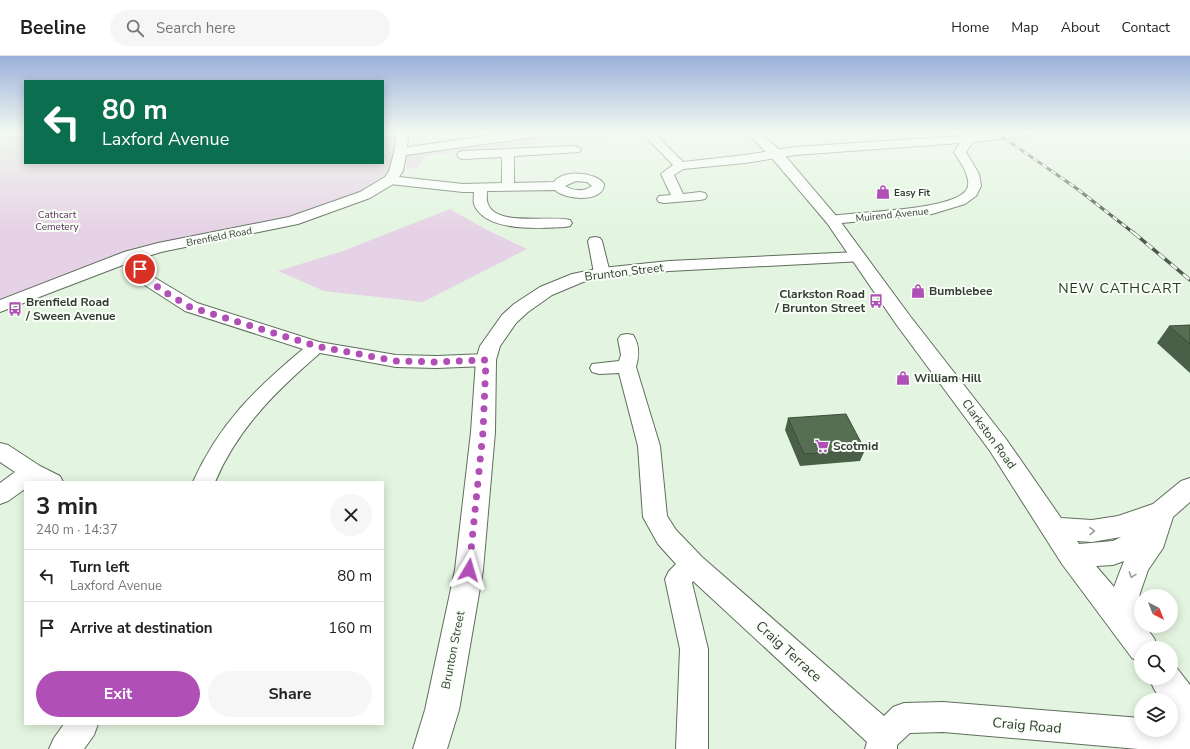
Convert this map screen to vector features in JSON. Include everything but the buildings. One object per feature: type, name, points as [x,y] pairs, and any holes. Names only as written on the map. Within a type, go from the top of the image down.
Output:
[{"type":"street","points":[[397,165],[396,171],[390,180],[481,189],[559,186]]},
{"type":"street","points":[[508,165],[508,188]]},
{"type":"street","points":[[679,198],[667,174],[680,166],[685,165]]},
{"type":"street","name":"Clarkston Road","points":[[786,165],[832,220],[857,257],[998,446],[1072,556],[1138,641]]},
{"type":"street","name":"Muirend Avenue","points":[[832,220],[927,211],[960,201],[971,193],[976,186],[973,174],[968,165]]},
{"type":"street","name":"Brenfield Road","points":[[0,306],[130,256],[158,248],[293,221],[365,195],[390,180]]},
{"type":"street","points":[[481,189],[481,204],[483,208],[495,217],[515,223],[565,223]]},
{"type":"street","points":[[664,199],[700,196]]},
{"type":"street","points":[[595,241],[602,273]]},
{"type":"street","points":[[130,256],[149,281],[190,307],[316,346],[396,361],[437,362],[486,360]]},
{"type":"street","name":"Brunton Street","points":[[430,749],[442,710],[469,570],[483,432],[486,360],[490,346],[499,332],[521,308],[546,291],[582,277],[631,268],[857,257]]},
{"type":"street","name":"Craig Terrace","points":[[627,339],[630,355],[627,368],[649,446],[655,517],[667,537],[693,565],[882,743]]},
{"type":"street","points":[[204,481],[216,455],[235,427],[258,399],[280,377],[316,346]]},
{"type":"street","points":[[599,368],[627,368]]},
{"type":"street","points":[[0,451],[32,472],[50,481]]},
{"type":"street","points":[[0,495],[32,472]]},
{"type":"street","points":[[1072,556],[1113,553],[1123,550],[1159,520],[1190,488]]},
{"type":"street","points":[[1053,528],[1092,531],[1159,520]]},
{"type":"street","points":[[1125,623],[1123,611],[1126,593],[1136,565],[1149,548],[1159,520]]},
{"type":"street","points":[[692,749],[694,649],[678,579],[693,565]]},
{"type":"street","points":[[1170,685],[1190,713]]},
{"type":"street","name":"Craig Road","points":[[882,743],[904,718],[944,717],[1190,738]]},
{"type":"street","points":[[65,749],[82,725]]},
{"type":"green space","name":"Cathcart Cemetery","points":[[0,165],[390,165],[389,169],[375,185],[352,196],[279,220],[178,239],[0,301]]},
{"type":"green space","points":[[406,165],[420,165],[418,168],[407,169]]},
{"type":"green space","points":[[450,209],[485,229],[527,249],[423,302],[324,291],[278,271],[343,251]]},
{"type":"railway","points":[[1043,165],[1076,188],[1135,234]]},
{"type":"railway","points":[[1134,233],[1190,280]]},
{"type":"place","name":"Easy Fit","points":[[883,192]]},
{"type":"place","name":"Bumblebee","points":[[918,291]]},
{"type":"place","name":"Clarkston Road / Brunton Street","points":[[876,301]]},
{"type":"place","name":"Brenfield Road / Sween Avenue","points":[[15,309]]},
{"type":"place","name":"William Hill","points":[[903,378]]},
{"type":"place","name":"Scotmid","points":[[822,446]]},
{"type":"district","name":"NEW CATHCART","points":[[1120,288]]},
{"type":"route","points":[[140,269],[149,281],[190,307],[316,346],[357,355],[396,361],[437,362],[486,360],[484,373],[483,432],[469,570]]}]
